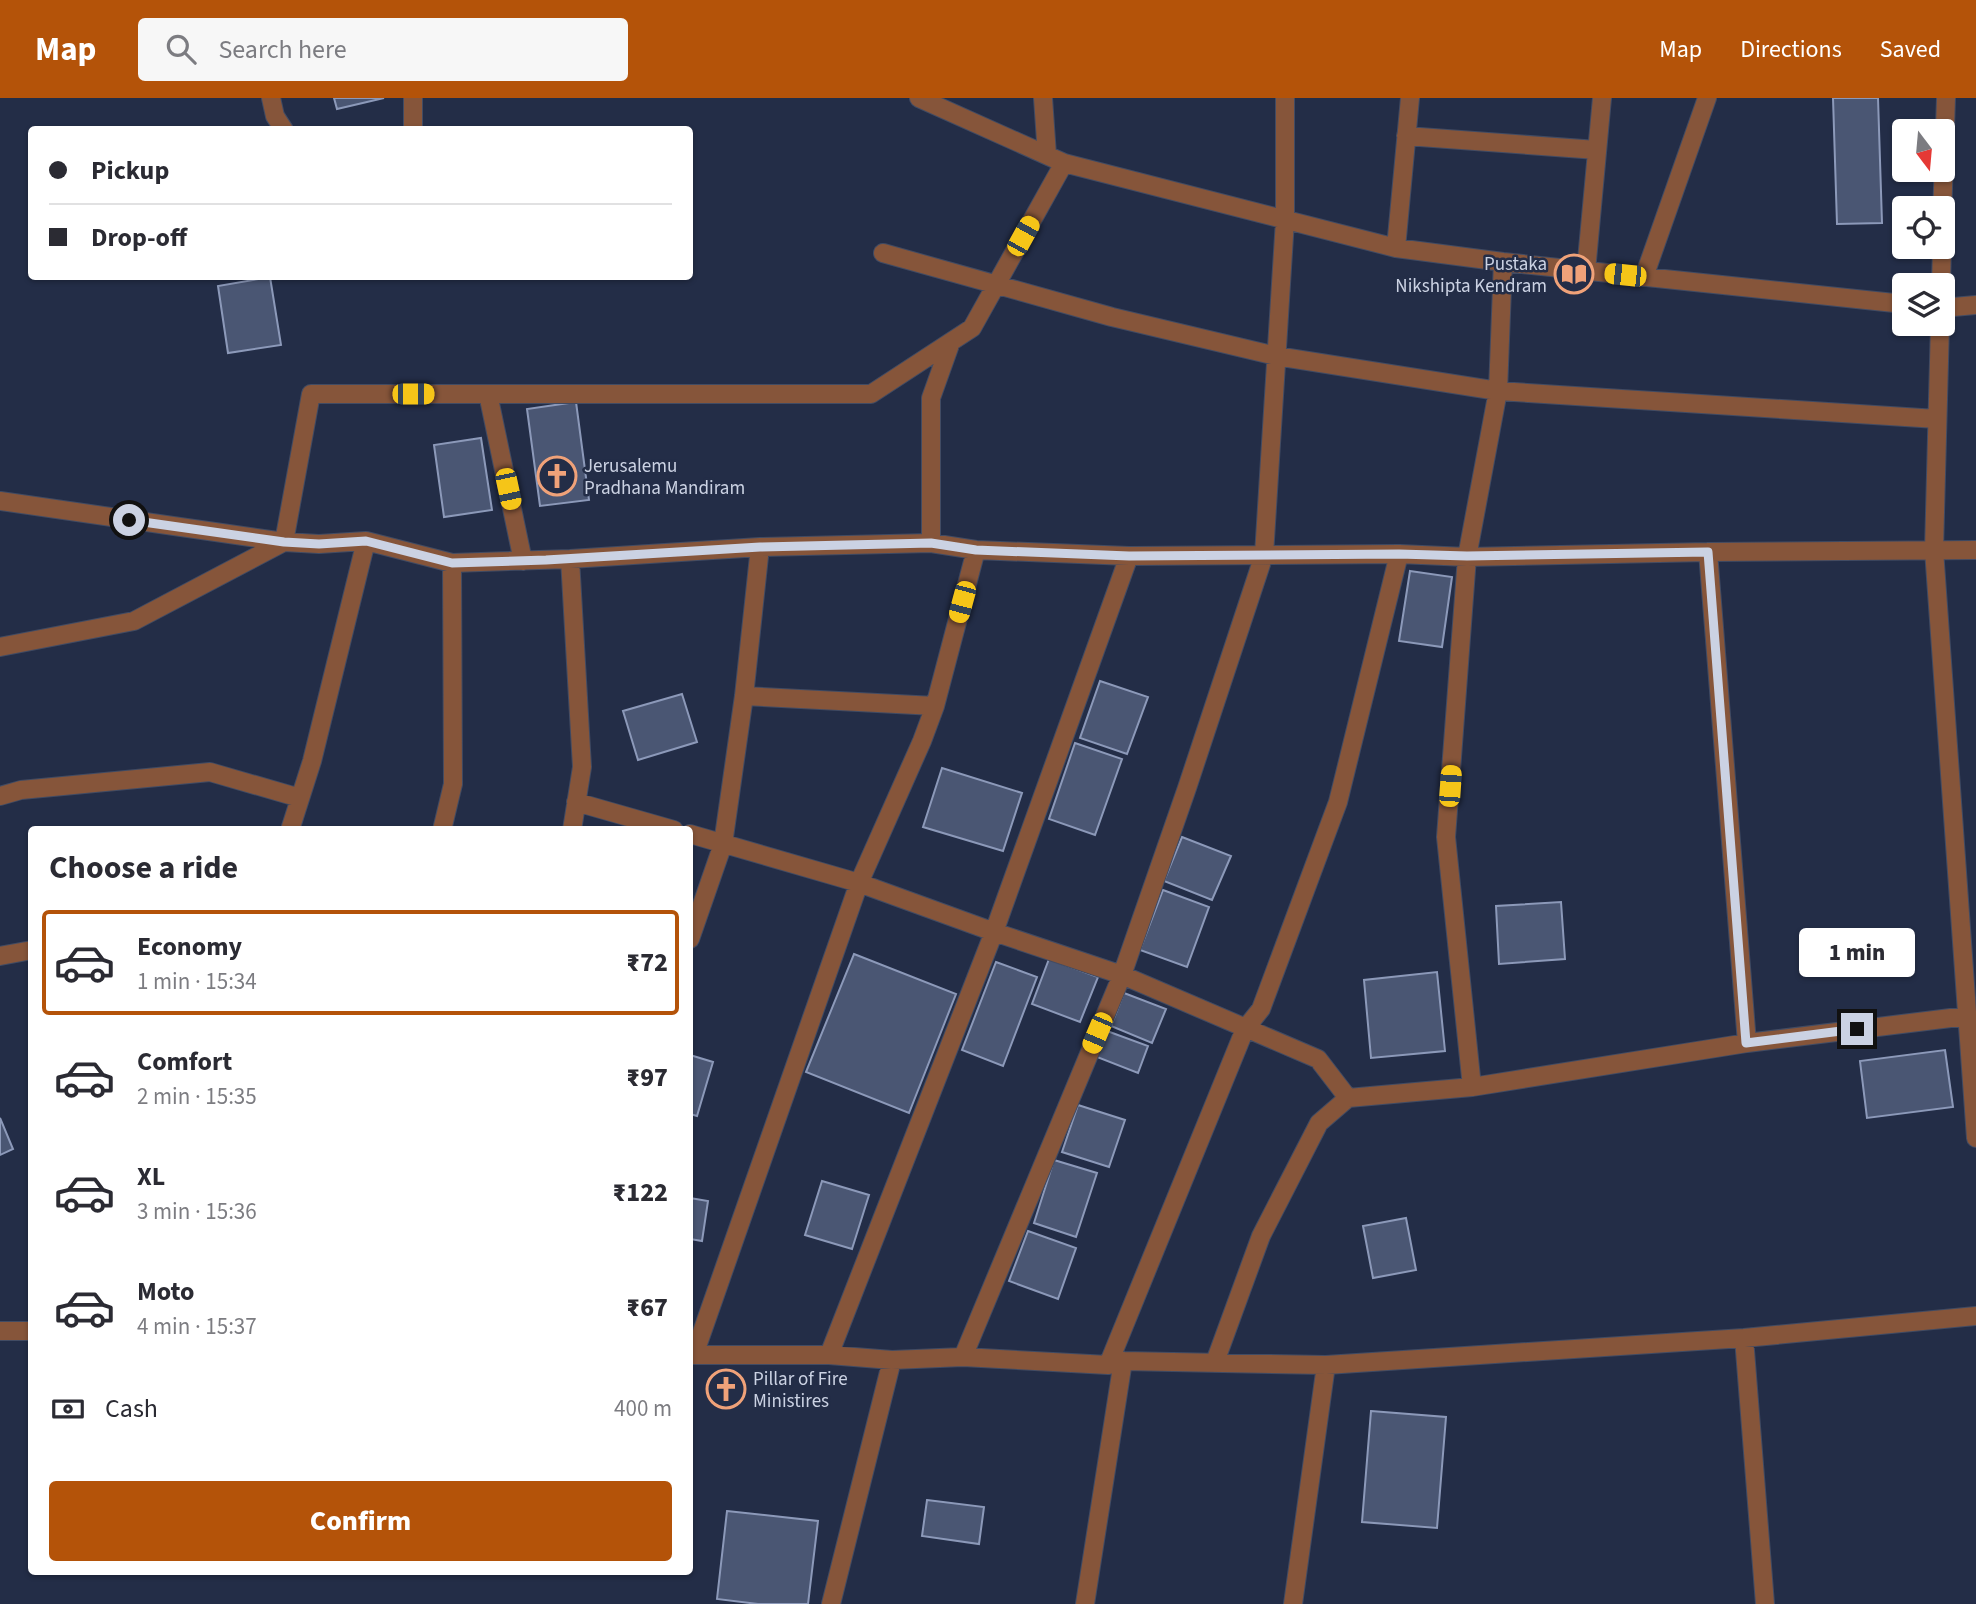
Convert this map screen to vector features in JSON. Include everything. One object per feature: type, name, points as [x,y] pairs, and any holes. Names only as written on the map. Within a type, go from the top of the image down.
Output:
[{"type":"street","points":[[271,98],[275,116],[281,126]]},
{"type":"street","points":[[413,98],[413,126]]},
{"type":"street","points":[[919,98],[1064,163],[1396,248],[1503,262],[1892,303]]},
{"type":"street","points":[[1043,98],[1047,155]]},
{"type":"street","points":[[963,1357],[1122,975],[1192,775],[1264,555],[1285,220],[1285,98]]},
{"type":"street","points":[[1396,248],[1410,98]]},
{"type":"street","points":[[1586,271],[1602,98]]},
{"type":"street","points":[[1644,277],[1707,98]]},
{"type":"street","points":[[1943,196],[1946,98]]},
{"type":"street","points":[[1406,136],[1597,150]]},
{"type":"street","points":[[284,542],[311,394],[871,394],[972,328],[1064,163]]},
{"type":"street","points":[[883,253],[1112,317],[1276,356],[1498,391],[1937,419]]},
{"type":"street","points":[[1472,1087],[1446,837],[1467,556],[1498,391],[1503,262]]},
{"type":"street","points":[[1955,306],[1976,304]]},
{"type":"street","points":[[1940,336],[1934,550],[1976,1138]]},
{"type":"street","points":[[931,543],[930,398],[951,342]]},
{"type":"street","points":[[488,394],[523,561]]},
{"type":"street","points":[[0,501],[284,542],[319,544],[366,541],[452,563],[570,559],[760,547],[931,543],[976,550],[1129,556],[1467,556],[1976,550]]},
{"type":"street","points":[[290,826],[312,761],[366,541]]},
{"type":"street","points":[[0,647],[134,621],[284,542]]},
{"type":"street","points":[[693,930],[723,844],[744,696],[760,547]]},
{"type":"street","points":[[693,1352],[859,883],[935,706],[976,550]]},
{"type":"street","points":[[1708,552],[1746,1043]]},
{"type":"street","points":[[1085,1604],[1116,1363],[1245,1029],[1261,1009],[1338,802],[1399,554]]},
{"type":"street","points":[[829,1355],[994,932],[1129,556]]},
{"type":"street","points":[[570,559],[582,767],[573,826]]},
{"type":"street","points":[[443,826],[453,784],[452,563]]},
{"type":"street","points":[[744,696],[935,706]]},
{"type":"street","points":[[0,796],[21,790],[210,772],[300,798]]},
{"type":"street","points":[[576,802],[660,826]]},
{"type":"street","points":[[693,835],[859,883],[1122,975],[1318,1059],[1348,1098]]},
{"type":"street","points":[[0,956],[28,951]]},
{"type":"street","points":[[1215,1362],[1261,1236],[1319,1123],[1348,1098],[1472,1087],[1746,1043],[1967,1016]]},
{"type":"street","points":[[693,1355],[829,1355],[892,1360],[963,1357],[1116,1363],[1326,1365],[1744,1338],[1976,1317]]},
{"type":"street","points":[[0,1331],[28,1331]]},
{"type":"street","points":[[1744,1338],[1765,1604]]},
{"type":"street","points":[[831,1604],[892,1360]]},
{"type":"street","points":[[1293,1604],[1326,1365]]},
{"type":"building","points":[[334,98],[384,98],[337,109]]},
{"type":"building","points":[[1833,98],[1878,98],[1882,223],[1837,224]]},
{"type":"building","points":[[270,280],[281,345],[228,353],[218,286]]},
{"type":"building","points":[[576,402],[589,500],[540,506],[527,409]]},
{"type":"building","points":[[481,438],[492,510],[444,517],[434,445]]},
{"type":"building","points":[[1410,571],[1452,577],[1442,647],[1399,641]]},
{"type":"building","points":[[1100,681],[1148,697],[1127,754],[1080,738]]},
{"type":"building","points":[[682,694],[697,742],[638,760],[623,711]]},
{"type":"building","points":[[1075,743],[1122,759],[1095,835],[1049,819]]},
{"type":"building","points":[[942,768],[1022,793],[1003,851],[923,827]]},
{"type":"building","points":[[1182,837],[1231,856],[1212,900],[1164,881]]},
{"type":"building","points":[[1163,890],[1209,907],[1187,967],[1140,950]]},
{"type":"building","points":[[1561,902],[1565,959],[1499,964],[1496,906]]},
{"type":"building","points":[[854,954],[956,994],[909,1113],[806,1072]]},
{"type":"building","points":[[1049,959],[1098,977],[1080,1022],[1032,1004]]},
{"type":"building","points":[[996,962],[1037,977],[1003,1066],[962,1050]]},
{"type":"building","points":[[1437,972],[1445,1051],[1371,1058],[1364,980]]},
{"type":"building","points":[[1124,993],[1166,1009],[1152,1043],[1111,1026]]},
{"type":"building","points":[[1107,1031],[1148,1046],[1138,1073],[1097,1057]]},
{"type":"building","points":[[1945,1050],[1953,1107],[1867,1118],[1860,1061]]},
{"type":"building","points":[[693,1056],[713,1062],[697,1116],[693,1115]]},
{"type":"building","points":[[1078,1105],[1125,1120],[1109,1167],[1062,1152]]},
{"type":"building","points":[[0,1118],[13,1149],[0,1155]]},
{"type":"building","points":[[1054,1160],[1097,1173],[1076,1237],[1034,1223]]},
{"type":"building","points":[[822,1181],[869,1195],[852,1249],[805,1235]]},
{"type":"building","points":[[693,1198],[708,1201],[702,1241],[693,1240]]},
{"type":"building","points":[[1406,1218],[1416,1270],[1373,1278],[1363,1226]]},
{"type":"building","points":[[1028,1231],[1076,1248],[1058,1299],[1009,1281]]},
{"type":"building","points":[[1371,1411],[1446,1417],[1437,1528],[1362,1522]]},
{"type":"building","points":[[927,1500],[984,1507],[979,1544],[922,1536]]},
{"type":"building","points":[[727,1511],[818,1521],[808,1604],[758,1604],[717,1599]]},
{"type":"place","name":"Pustaka Nikshipta Kendram","points":[[1574,274]]},
{"type":"place","name":"Jerusalemu Pradhana Mandiram","points":[[557,476]]},
{"type":"place","name":"Pillar of Fire Ministires","points":[[726,1389]]},
{"type":"route","points":[[129,520],[284,542],[319,544],[366,541],[452,563],[760,547],[931,543],[976,550],[1129,556],[1467,556],[1708,552],[1746,1043],[1857,1029]]}]
